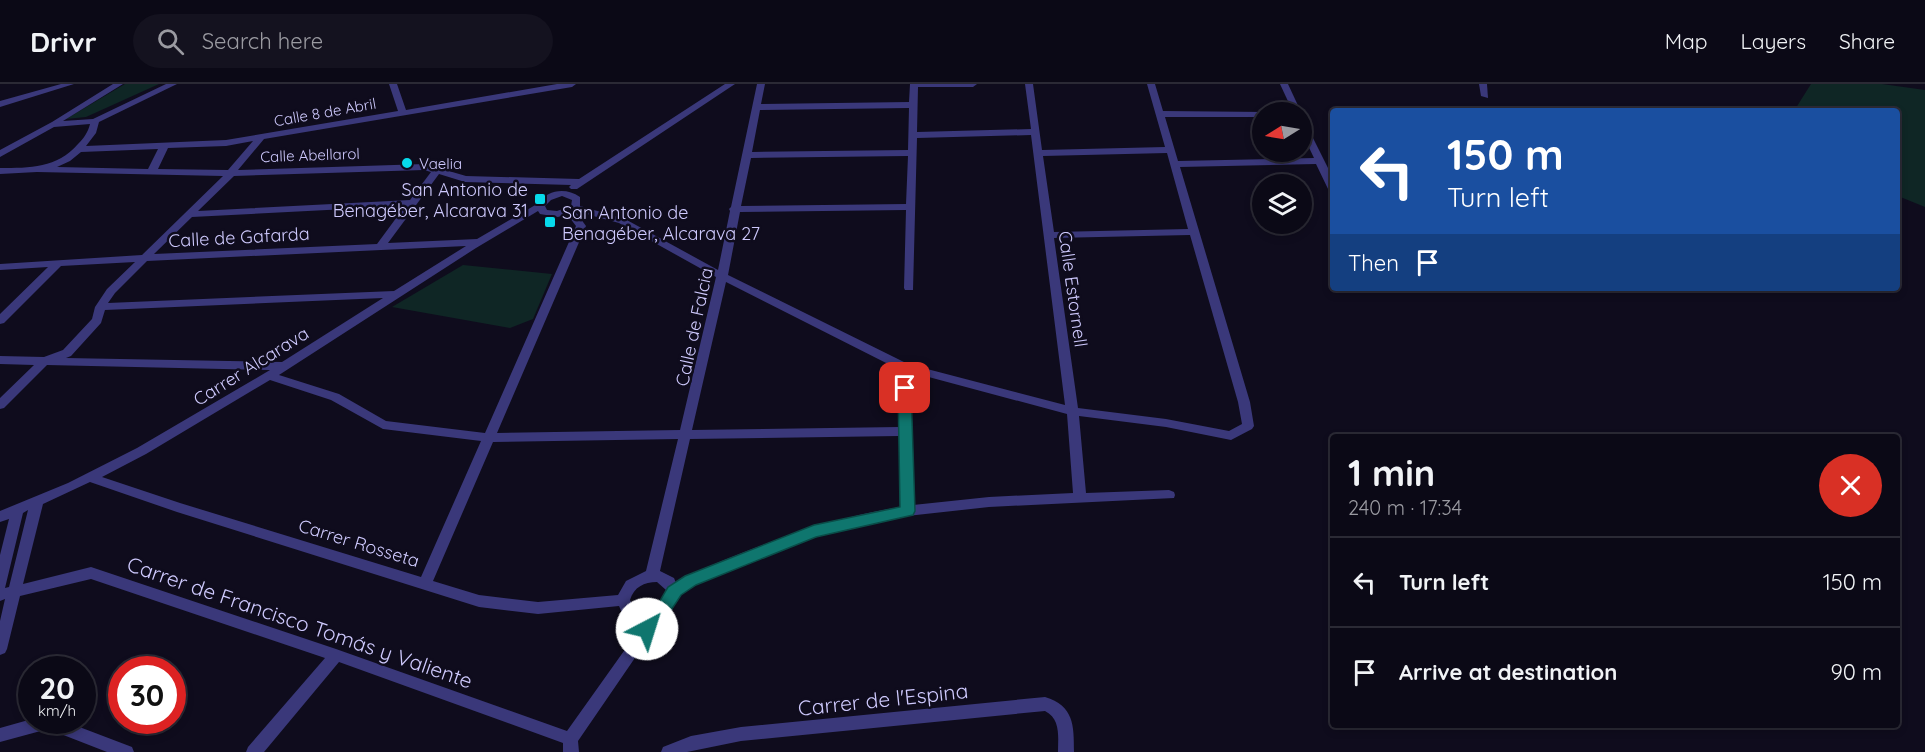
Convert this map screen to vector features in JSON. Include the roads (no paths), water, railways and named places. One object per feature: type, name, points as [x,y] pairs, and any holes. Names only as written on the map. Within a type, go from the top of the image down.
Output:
[{"type":"street","points":[[0,104],[70,84]]},
{"type":"street","points":[[0,154],[119,84]]},
{"type":"street","points":[[52,125],[95,121],[173,84]]},
{"type":"street","points":[[393,84],[403,112]]},
{"type":"street","name":"Calle 8 de Abril","points":[[80,149],[226,142],[572,84]]},
{"type":"street","points":[[572,209],[577,199],[567,194],[579,182],[730,84]]},
{"type":"street","name":"Calle de Falcia","points":[[652,576],[722,276],[761,84]]},
{"type":"street","points":[[909,288],[914,84],[973,84]]},
{"type":"street","name":"Calle Estornell","points":[[1029,84],[1071,411],[1080,499]]},
{"type":"street","points":[[572,209],[622,221],[722,276],[904,367],[1071,411],[1166,423],[1231,436],[1248,426],[1244,402],[1151,84]]},
{"type":"street","points":[[1284,84],[1292,102]]},
{"type":"street","points":[[1483,84],[1485,96]]},
{"type":"street","points":[[756,107],[913,105]]},
{"type":"street","points":[[1160,114],[1252,114]]},
{"type":"street","points":[[40,170],[64,164],[80,149],[94,130],[95,121]]},
{"type":"street","points":[[913,135],[1035,132]]},
{"type":"street","points":[[0,405],[44,361],[67,353],[97,320],[100,307],[111,291],[231,173],[262,136]]},
{"type":"street","points":[[1312,145],[1330,182]]},
{"type":"street","points":[[152,171],[165,146]]},
{"type":"street","points":[[1038,153],[1171,150]]},
{"type":"street","points":[[746,155],[913,153]]},
{"type":"street","points":[[1175,164],[1320,161]]},
{"type":"street","name":"Calle Abellarol","points":[[0,171],[231,173],[425,167],[438,169],[465,179],[579,182]]},
{"type":"street","points":[[380,247],[411,202],[438,169]]},
{"type":"street","name":"Carrer Alcarava","points":[[0,517],[37,502],[174,435],[509,223],[540,206],[547,198],[567,194]]},
{"type":"street","points":[[188,214],[411,202]]},
{"type":"street","points":[[540,206],[543,212],[550,214]]},
{"type":"street","points":[[734,209],[911,207]]},
{"type":"street","points":[[426,584],[581,226],[572,209]]},
{"type":"street","name":"Carrer Alcarava","points":[[509,223],[572,209]]},
{"type":"street","points":[[1049,235],[1195,232]]},
{"type":"street","name":"Calle de Gafarda","points":[[0,267],[480,242]]},
{"type":"street","points":[[0,320],[57,264]]},
{"type":"street","points":[[100,307],[398,294]]},
{"type":"street","points":[[0,360],[285,366]]},
{"type":"street","points":[[904,367],[907,511]]},
{"type":"street","points":[[270,376],[334,397],[383,425],[489,438],[906,431]]},
{"type":"street","name":"Carrer Rosseta","points":[[89,477],[177,507],[479,601],[538,608],[623,600]]},
{"type":"street","points":[[674,592],[669,582],[652,576],[632,584],[627,589],[623,600],[628,611],[633,615],[651,616],[668,605],[674,592],[691,580],[814,531],[907,511],[968,505],[1169,495]]},
{"type":"street","points":[[0,649],[7,594],[37,502]]},
{"type":"street","points":[[0,584],[17,511]]},
{"type":"street","name":"Carrer de Francisco Tomás y Valiente","points":[[7,594],[91,573],[336,655],[570,745]]},
{"type":"street","points":[[570,745],[647,629],[651,616]]},
{"type":"street","points":[[254,752],[336,655]]},
{"type":"street","name":"Carrer de l'Espina","points":[[669,752],[691,743],[741,734],[1045,704],[1054,705],[1062,715],[1066,752]]},
{"type":"street","points":[[0,735],[48,722],[126,752]]},
{"type":"place","name":"Vaelia","points":[[407,163]]},
{"type":"place","name":"San Antonio de Benagéber, Alcarava 31","points":[[540,199]]},
{"type":"place","name":"San Antonio de Benagéber, Alcarava 27","points":[[550,222]]}]
